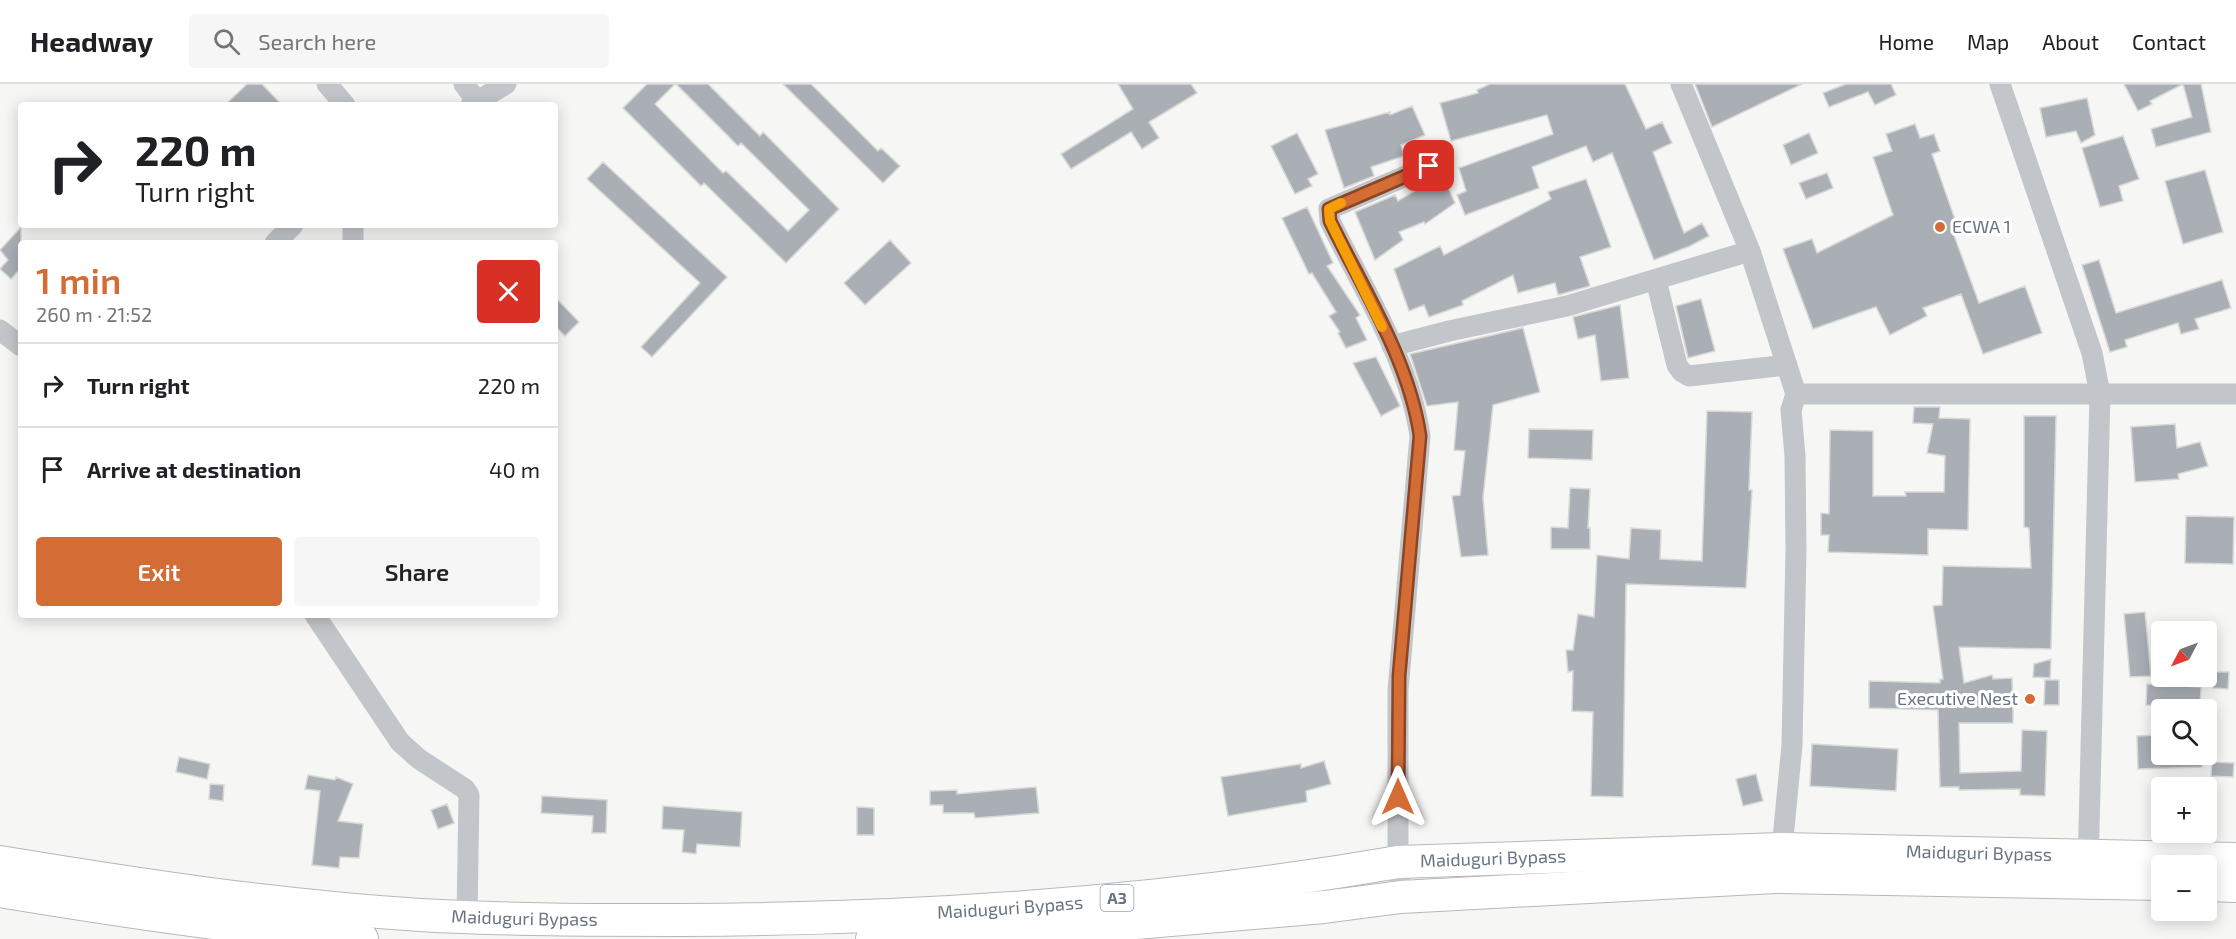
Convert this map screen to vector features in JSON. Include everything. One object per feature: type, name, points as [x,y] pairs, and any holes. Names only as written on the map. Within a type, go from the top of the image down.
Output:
[{"type":"highway","name":"Maiduguri Bypass","points":[[0,862],[262,900],[420,915],[796,920],[960,912],[1110,899],[1336,873],[1398,862],[1782,849],[2088,868],[2151,882]]},
{"type":"highway","name":"Maiduguri Bypass","points":[[872,939],[1101,926],[1324,907],[1401,897],[1775,877],[2088,868],[2236,859]]},
{"type":"highway","points":[[2217,885],[2236,886]]},
{"type":"highway","points":[[0,891],[93,907],[275,932],[362,939]]},
{"type":"street","points":[[327,84],[342,102]]},
{"type":"street","points":[[464,84],[473,102]]},
{"type":"street","points":[[476,102],[506,84]]},
{"type":"street","points":[[1681,84],[1750,251],[1796,394],[1791,410],[1795,456],[1796,550],[1792,745],[1782,849]]},
{"type":"street","points":[[2000,84],[2092,353],[2100,394],[2088,868]]},
{"type":"street","points":[[1401,897],[1398,862],[1398,690],[1420,436],[1414,409],[1392,346],[1330,221],[1329,209],[1429,166]]},
{"type":"street","points":[[277,240],[290,228]]},
{"type":"street","points":[[1392,346],[1449,331],[1567,306],[1750,251]]},
{"type":"street","points":[[1656,280],[1677,365],[1682,372],[1689,376],[1787,365]]},
{"type":"street","points":[[0,330],[18,343]]},
{"type":"street","points":[[1796,394],[2236,394]]},
{"type":"street","points":[[317,618],[392,731],[408,750],[465,789],[470,795],[467,916]]},
{"type":"building","points":[[247,84],[262,84],[279,102],[228,102]]},
{"type":"building","points":[[647,84],[675,84],[655,104],[723,173],[726,171],[788,231],[809,210],[741,143],[738,146],[676,84],[708,84],[760,136],[763,132],[839,209],[786,263],[704,183],[701,186],[623,108]]},
{"type":"building","points":[[783,84],[811,84],[878,151],[881,148],[900,166],[883,183]]},
{"type":"building","points":[[1118,84],[1191,84],[1197,93],[1149,122],[1159,138],[1142,149],[1131,132],[1071,169],[1061,154],[1133,109]]},
{"type":"building","points":[[1490,84],[1625,84],[1646,129],[1662,122],[1672,143],[1653,152],[1684,233],[1702,223],[1709,236],[1654,260],[1612,153],[1593,162],[1586,146],[1532,167],[1539,188],[1465,215],[1457,195],[1466,191],[1459,168],[1553,134],[1547,115],[1451,141],[1440,103],[1478,93],[1477,90]]},
{"type":"building","points":[[1695,84],[1802,84],[1712,127]]},
{"type":"building","points":[[1846,84],[1891,84],[1896,95],[1875,105],[1868,92],[1829,107],[1823,93]]},
{"type":"building","points":[[2124,84],[2183,84],[2150,101],[2152,104],[2138,111]]},
{"type":"building","points":[[2183,84],[2201,84],[2211,132],[2156,147],[2151,129],[2192,117]]},
{"type":"building","points":[[2087,98],[2095,135],[2081,143],[2076,131],[2046,137],[2040,108]]},
{"type":"building","points":[[1412,106],[1425,135],[1401,145],[1404,156],[1371,167],[1374,176],[1344,188],[1325,130],[1390,112],[1390,115]]},
{"type":"building","points":[[1915,124],[1920,138],[1934,134],[1940,151],[1932,154],[1958,228],[1952,230],[1979,303],[2025,286],[2042,333],[1983,354],[1961,294],[1923,308],[1927,316],[1890,335],[1876,307],[1813,329],[1783,249],[1812,239],[1817,253],[1893,215],[1873,157],[1892,151],[1886,134]]},
{"type":"building","points":[[1297,133],[1318,174],[1308,179],[1312,186],[1295,194],[1271,146]]},
{"type":"building","points":[[1809,133],[1818,153],[1791,165],[1783,145]]},
{"type":"building","points":[[2123,136],[2139,179],[2119,186],[2123,201],[2100,207],[2082,148]]},
{"type":"building","points":[[603,162],[727,277],[652,357],[641,347],[700,283],[587,179]]},
{"type":"building","points":[[2205,170],[2223,232],[2183,244],[2165,181]]},
{"type":"building","points":[[1827,173],[1833,188],[1806,199],[1799,183]]},
{"type":"building","points":[[1442,174],[1455,203],[1425,224],[1424,222],[1399,232],[1403,240],[1375,260],[1355,212],[1395,195],[1398,201]]},
{"type":"building","points":[[1586,179],[1611,247],[1580,257],[1590,286],[1558,295],[1555,283],[1518,293],[1513,275],[1462,301],[1463,305],[1429,317],[1424,305],[1409,311],[1394,269],[1440,246],[1444,255],[1551,199],[1548,192]]},
{"type":"building","points":[[1307,207],[1333,263],[1327,266],[1360,315],[1356,318],[1367,340],[1346,348],[1338,333],[1340,332],[1329,316],[1336,312],[1312,273],[1309,274],[1282,218]]},
{"type":"building","points":[[21,228],[21,240],[18,240],[18,271],[11,279],[0,269],[8,260],[0,250]]},
{"type":"building","points":[[890,240],[911,263],[865,305],[844,283]]},
{"type":"building","points":[[2099,260],[2116,313],[2222,280],[2231,308],[2195,319],[2199,329],[2181,334],[2178,323],[2125,340],[2127,347],[2110,352],[2082,265]]},
{"type":"building","points":[[1701,299],[1715,351],[1688,358],[1676,306]]},
{"type":"building","points":[[558,300],[579,322],[565,336],[558,329]]},
{"type":"building","points":[[1620,305],[1629,378],[1601,381],[1595,335],[1578,339],[1573,317]]},
{"type":"building","points":[[1523,328],[1540,392],[1493,405],[1483,498],[1488,555],[1461,557],[1452,496],[1460,495],[1465,451],[1454,450],[1458,402],[1427,406],[1410,354]]},
{"type":"building","points":[[1376,357],[1400,406],[1381,416],[1353,363]]},
{"type":"building","points":[[1914,407],[1940,407],[1939,418],[1970,419],[1968,530],[1928,529],[1928,555],[1828,552],[1829,535],[1821,535],[1821,513],[1829,514],[1830,430],[1873,431],[1873,496],[1906,496],[1905,492],[1944,492],[1945,456],[1927,453],[1933,424],[1913,423]]},
{"type":"building","points":[[1707,411],[1752,412],[1749,490],[1752,490],[1746,588],[1626,584],[1623,797],[1591,796],[1593,712],[1572,711],[1573,671],[1568,672],[1566,650],[1573,650],[1578,614],[1594,617],[1597,555],[1629,559],[1631,528],[1661,530],[1660,559],[1702,561]]},
{"type":"building","points":[[2024,416],[2056,416],[2051,649],[1959,647],[1964,683],[1992,675],[1993,679],[2012,678],[2013,712],[2013,723],[1959,723],[1960,773],[2021,771],[2022,730],[2047,731],[2045,796],[2020,795],[2020,789],[1959,790],[1959,787],[1940,787],[1938,710],[1869,708],[1869,681],[1940,683],[1940,679],[1943,679],[1933,606],[1942,605],[1943,566],[2031,568],[2029,528],[2024,527]]},
{"type":"building","points":[[2175,424],[2177,448],[2200,442],[2208,466],[2178,474],[2179,479],[2135,482],[2131,427]]},
{"type":"building","points":[[1529,429],[1593,430],[1592,460],[1528,458]]},
{"type":"building","points":[[1570,488],[1590,489],[1588,528],[1590,528],[1590,549],[1551,549],[1551,527],[1568,528]]},
{"type":"building","points":[[2186,516],[2234,517],[2233,564],[2185,563]]},
{"type":"building","points":[[2145,612],[2151,676],[2130,677],[2124,614]]},
{"type":"building","points":[[2051,659],[2050,678],[2033,677],[2034,664]]},
{"type":"building","points":[[2217,672],[2229,672],[2228,689],[2213,688],[2217,687]]},
{"type":"building","points":[[2045,680],[2059,680],[2059,705],[2044,705]]},
{"type":"building","points":[[2147,684],[2151,684],[2151,687],[2201,687],[2200,699],[2151,699],[2151,705],[2146,705]]},
{"type":"building","points":[[2151,735],[2151,765],[2202,765],[2202,767],[2138,769],[2137,736]]},
{"type":"building","points":[[1812,744],[1898,749],[1896,791],[1810,786]]},
{"type":"building","points":[[179,757],[210,764],[207,779],[176,772]]},
{"type":"building","points":[[1324,761],[1331,784],[1306,791],[1307,802],[1228,816],[1221,777],[1301,764],[1301,768]]},
{"type":"building","points":[[2217,762],[2234,763],[2233,777],[2211,776],[2212,765],[2217,765]]},
{"type":"building","points":[[1756,774],[1763,801],[1743,806],[1736,779]]},
{"type":"building","points":[[308,775],[335,780],[336,777],[353,784],[338,821],[363,824],[359,858],[340,857],[339,868],[312,865],[320,791],[305,789]]},
{"type":"building","points":[[210,784],[224,785],[223,801],[209,799]]},
{"type":"building","points":[[1036,787],[1039,813],[975,818],[974,813],[943,813],[943,805],[930,805],[930,791],[957,790],[957,794]]},
{"type":"building","points":[[542,796],[607,800],[606,833],[592,833],[593,816],[541,813]]},
{"type":"building","points":[[447,804],[454,823],[438,829],[431,810]]},
{"type":"building","points":[[663,806],[742,812],[740,847],[697,844],[696,854],[682,852],[684,830],[662,829]]},
{"type":"building","points":[[857,807],[874,808],[874,835],[857,835]]},
{"type":"slow traffic","points":[[1341,203],[1329,209],[1330,221],[1382,327]]},
{"type":"place","name":"ECWA 1","points":[[1940,227]]},
{"type":"place","name":"Executive Nest","points":[[2030,699]]},
{"type":"route","points":[[1398,797],[1398,690],[1420,436],[1413,404],[1392,346],[1330,221],[1329,209],[1429,166]]}]
